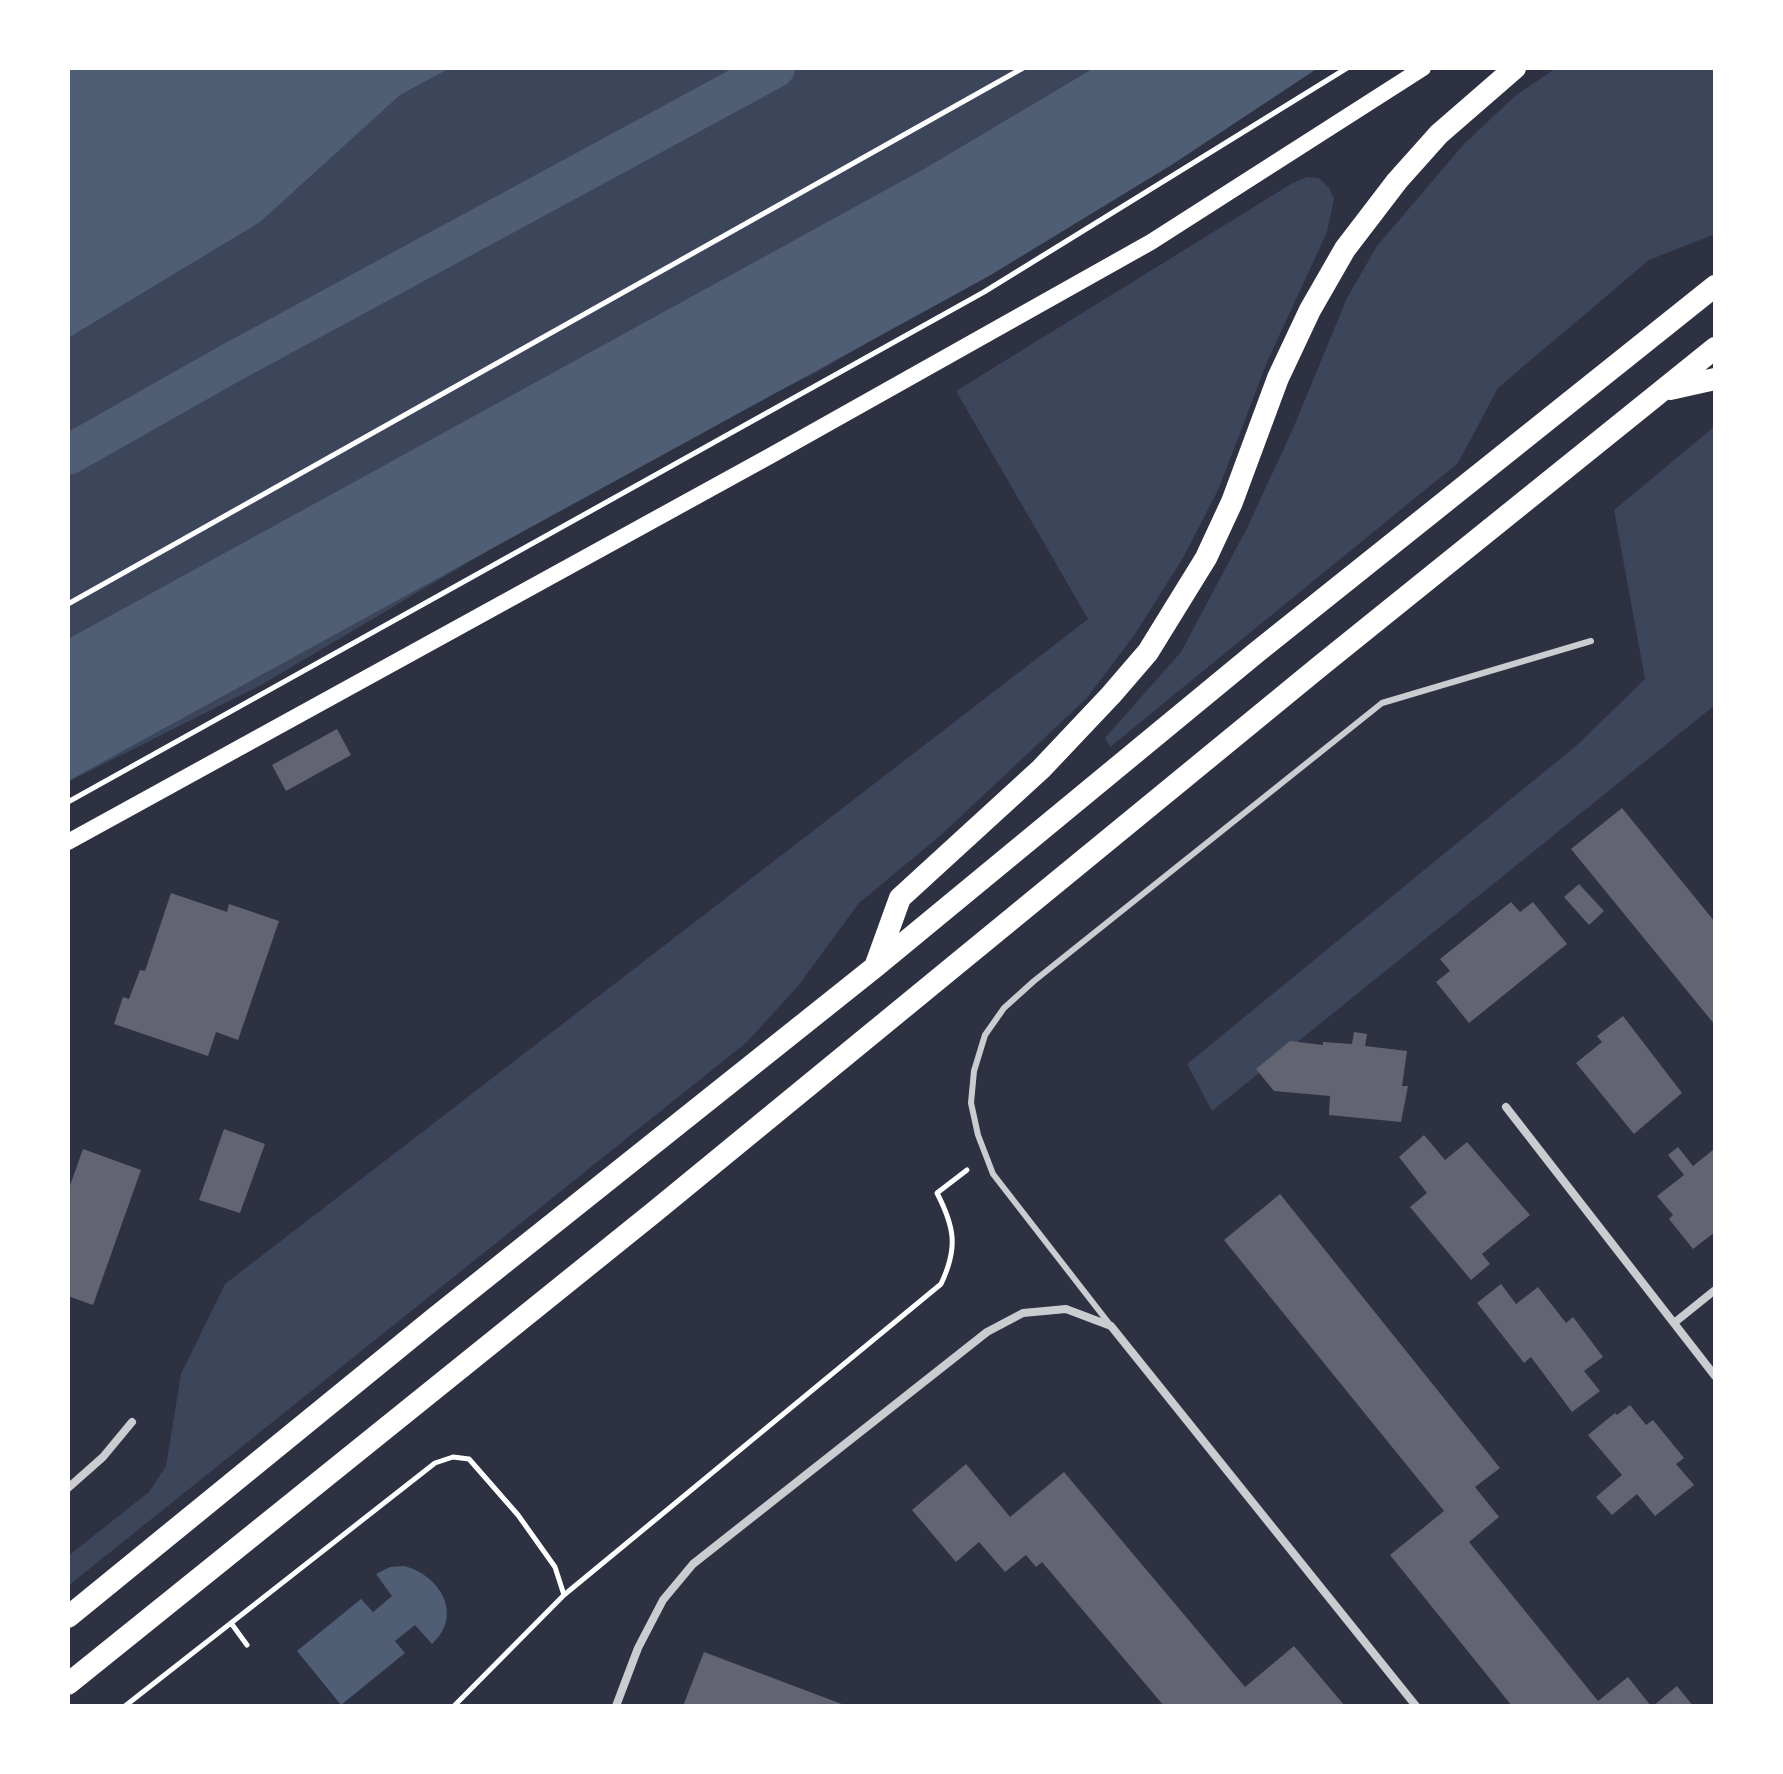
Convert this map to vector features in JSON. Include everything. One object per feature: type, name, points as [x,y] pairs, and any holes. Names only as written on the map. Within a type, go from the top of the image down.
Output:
[{"type":"highway","points":[[875,967],[900,898],[1041,769],[1148,652],[1206,558],[1232,502],[1278,378],[1310,310],[1345,249],[1397,181],[1439,134],[1515,68]]},
{"type":"highway","points":[[68,1617],[424,1327],[875,967],[1257,652],[1715,286]]},
{"type":"highway","points":[[68,1684],[653,1213],[1307,677],[1715,348]]},
{"type":"highway","points":[[1665,390],[1715,379]]},
{"type":"main road","points":[[68,842],[743,472],[1151,242],[1423,68]]},
{"type":"street","points":[[1506,1107],[1715,1376]]},
{"type":"street","points":[[1674,1323],[1715,1290]]},
{"type":"street","points":[[616,1706],[638,1648],[663,1600],[693,1564],[987,1332],[1023,1313],[1066,1309],[1111,1326],[1416,1706]]},
{"type":"street","points":[[68,1488],[103,1457],[132,1422]]},
{"type":"lane","points":[[1111,1326],[993,1174],[971,1103],[974,1071],[985,1035],[1004,1008],[1034,981],[1382,703],[1591,641]]},
{"type":"path","points":[[68,604],[1023,68]]},
{"type":"path","points":[[68,802],[984,292],[1347,68]]},
{"type":"path","points":[[454,1706],[564,1595],[941,1284],[954,1247],[949,1217],[937,1193],[985,1155]]},
{"type":"path","points":[[125,1706],[435,1463],[453,1457],[469,1459],[518,1515],[555,1567],[564,1595]]},
{"type":"path","points":[[231,1623],[247,1645]]},
{"type":"shaded area","points":[[68,68],[1316,68],[1056,233],[815,373],[641,460],[263,684],[68,782]]},
{"type":"shaded area","points":[[68,68],[450,68],[400,95],[260,222],[68,338]]},
{"type":"shaded area","points":[[1094,68],[1318,68],[1173,164],[989,276],[68,781],[68,639],[924,169]]},
{"type":"shaded area","points":[[1556,68],[1715,68],[1715,234],[1649,260],[1498,388],[1458,463],[1110,747],[1105,738],[1181,652],[1247,528],[1292,431],[1347,298],[1377,246],[1464,144],[1515,96]]},
{"type":"shaded area","points":[[1307,177],[1319,178],[1334,199],[1327,232],[1267,362],[1219,488],[1183,558],[1135,634],[1087,698],[941,835],[859,903],[798,986],[747,1042],[68,1586],[68,1556],[149,1492],[166,1466],[181,1374],[225,1284],[1088,619],[956,391]]},
{"type":"shaded area","points":[[1715,426],[1715,705],[1212,1111],[1187,1064],[1577,745],[1645,679],[1614,510]]},
{"type":"shaded area","points":[[404,1566],[428,1578],[444,1598],[446,1621],[441,1633],[432,1644],[415,1625],[395,1641],[405,1653],[341,1705],[297,1651],[361,1599],[373,1612],[392,1596],[376,1574],[390,1567]]},
{"type":"building","points":[[337,729],[351,755],[286,791],[272,765]]},
{"type":"building","points":[[1622,808],[1715,922],[1715,1025],[1571,849]]},
{"type":"building","points":[[1579,884],[1604,911],[1589,925],[1564,897]]},
{"type":"building","points":[[171,893],[227,912],[229,904],[279,921],[238,1040],[216,1032],[208,1056],[114,1024],[123,997],[129,999],[140,970],[145,971]]},
{"type":"building","points":[[1511,902],[1520,912],[1533,902],[1567,944],[1469,1023],[1436,982],[1450,971],[1440,959]]},
{"type":"building","points":[[1623,1016],[1682,1093],[1634,1134],[1576,1063],[1602,1042],[1597,1036]]},
{"type":"building","points":[[1354,1032],[1367,1034],[1365,1046],[1407,1051],[1402,1086],[1408,1086],[1401,1122],[1329,1115],[1330,1096],[1274,1091],[1256,1069],[1290,1041],[1323,1045],[1323,1042],[1352,1044]]},
{"type":"building","points":[[224,1129],[265,1144],[240,1213],[199,1200]]},
{"type":"building","points":[[1424,1135],[1445,1160],[1467,1142],[1530,1215],[1482,1254],[1490,1264],[1471,1280],[1410,1207],[1427,1193],[1399,1157]]},
{"type":"building","points":[[1678,1147],[1693,1166],[1713,1150],[1715,1153],[1715,1232],[1693,1249],[1669,1219],[1673,1215],[1657,1196],[1684,1175],[1668,1155]]},
{"type":"building","points":[[83,1149],[141,1170],[93,1305],[68,1296],[68,1191]]},
{"type":"building","points":[[1280,1194],[1500,1468],[1475,1487],[1499,1517],[1469,1542],[1598,1701],[1628,1677],[1651,1706],[1512,1706],[1390,1555],[1444,1511],[1224,1240]]},
{"type":"building","points":[[1501,1284],[1516,1304],[1538,1287],[1566,1323],[1573,1317],[1603,1357],[1584,1371],[1600,1391],[1572,1412],[1531,1357],[1524,1363],[1477,1303]]},
{"type":"building","points":[[1630,1405],[1646,1425],[1653,1420],[1684,1458],[1676,1464],[1694,1485],[1655,1516],[1637,1494],[1612,1515],[1596,1497],[1622,1475],[1588,1435]]},
{"type":"building","points":[[966,1464],[1010,1517],[1064,1472],[1245,1687],[1294,1646],[1345,1706],[1164,1706],[1042,1562],[1036,1567],[1026,1555],[1005,1572],[979,1542],[956,1562],[912,1510]]},
{"type":"building","points":[[704,1652],[847,1706],[683,1706]]},
{"type":"building","points":[[1677,1686],[1693,1706],[1653,1706]]},
{"type":"waterway","points":[[68,455],[227,365],[775,68]]}]
